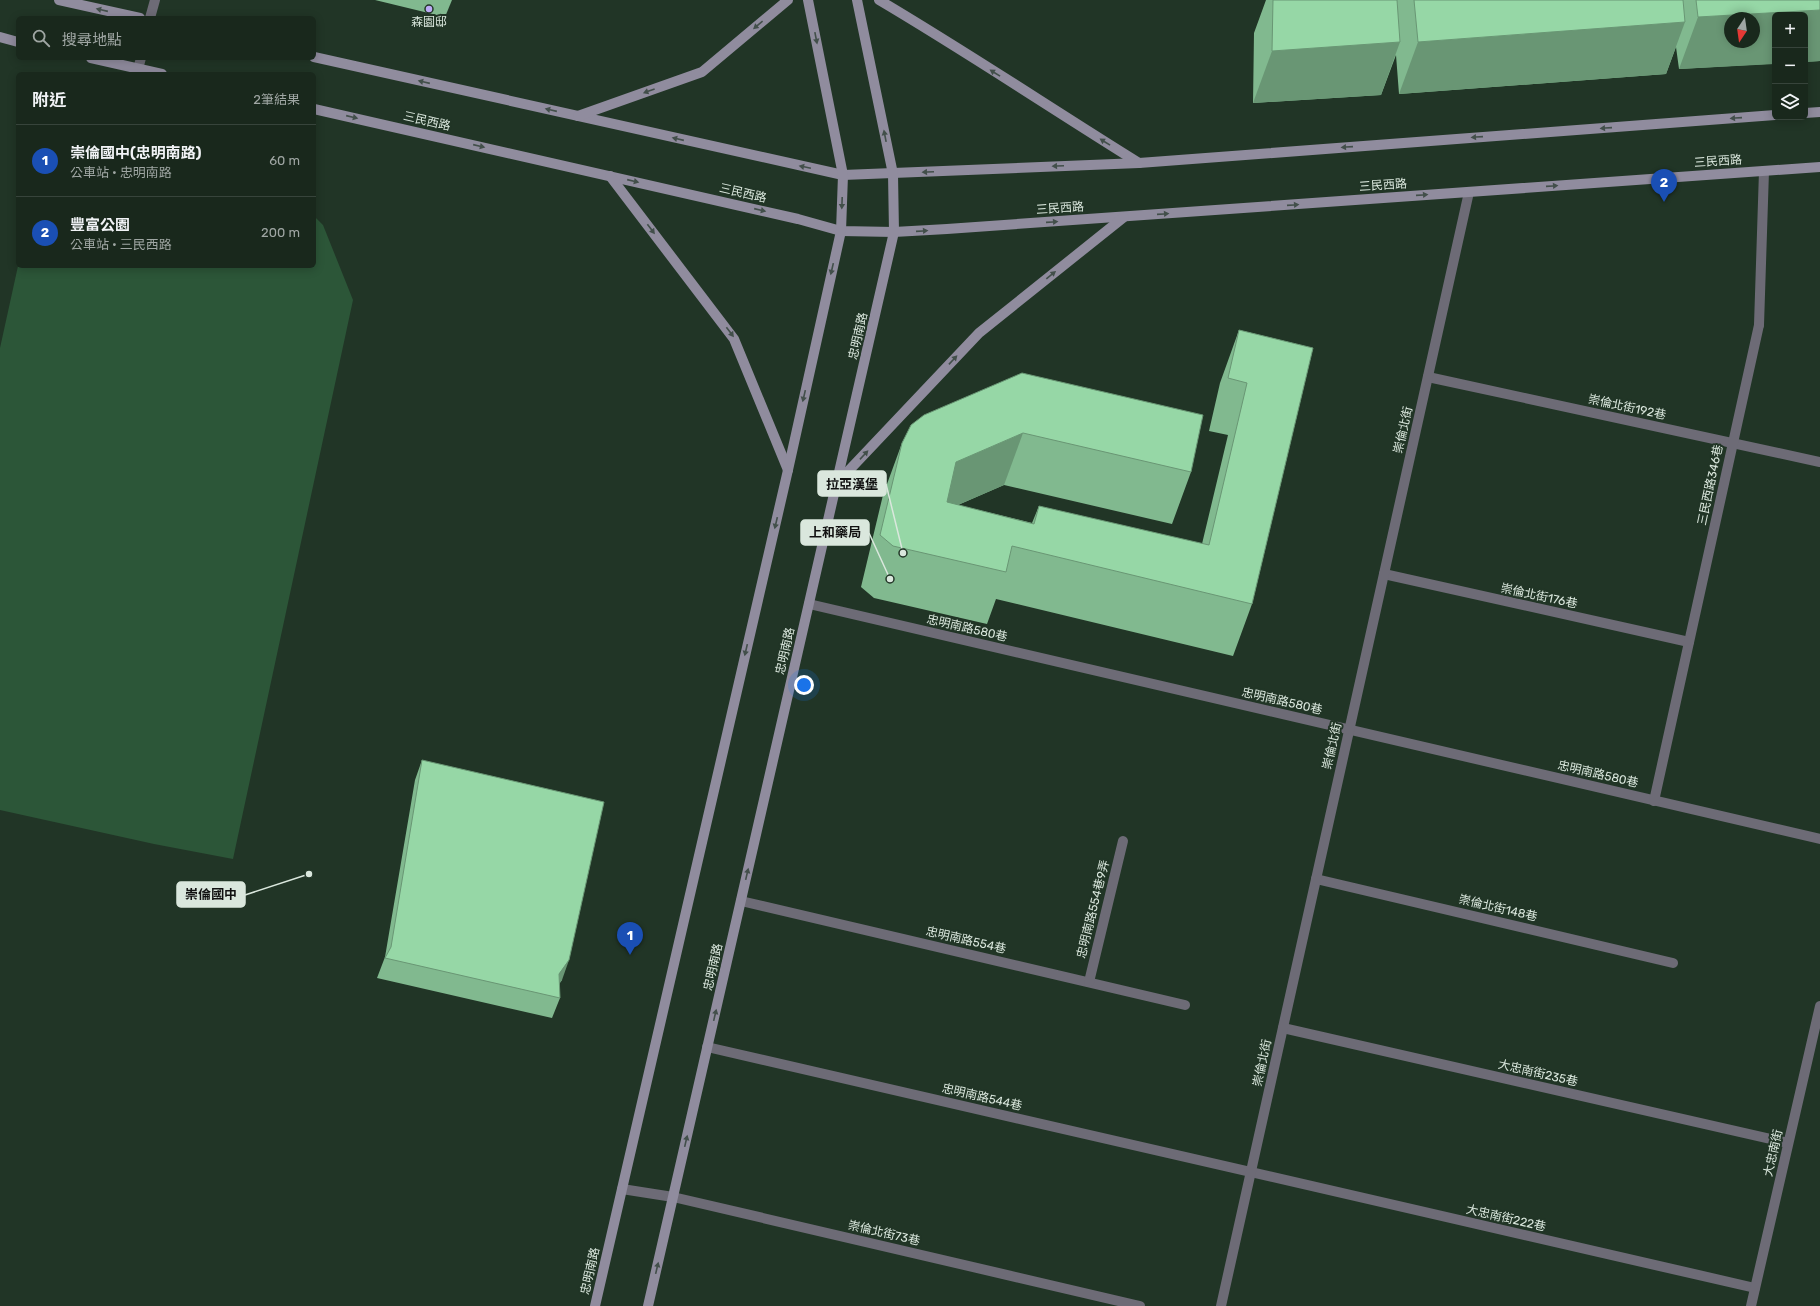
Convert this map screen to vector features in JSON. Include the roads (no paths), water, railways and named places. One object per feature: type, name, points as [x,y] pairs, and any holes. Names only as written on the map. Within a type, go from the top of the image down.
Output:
[{"type":"street","points":[[59,0],[131,16]]},
{"type":"street","points":[[150,16],[154,0]]},
{"type":"street","points":[[578,116],[702,72],[788,0]]},
{"type":"street","name":"忠明南路","points":[[595,1306],[788,470],[841,231],[843,175],[808,0]]},
{"type":"street","name":"忠明南路","points":[[648,1306],[894,232],[893,174],[857,0]]},
{"type":"street","points":[[879,0],[936,34],[976,61],[1139,162]]},
{"type":"street","points":[[0,38],[16,42]]},
{"type":"street","points":[[316,57],[843,175],[1139,162],[1772,115]]},
{"type":"street","points":[[100,60],[152,72]]},
{"type":"street","points":[[138,69],[140,60]]},
{"type":"street","name":"三民西路","points":[[316,108],[798,219],[841,231],[894,232],[1124,217],[1820,167]]},
{"type":"street","points":[[1808,113],[1820,112]]},
{"type":"street","name":"三民西路346巷","points":[[1654,801],[1759,325],[1764,171]]},
{"type":"street","points":[[610,176],[734,339],[788,470]]},
{"type":"street","name":"崇倫北街","points":[[1221,1306],[1469,192]]},
{"type":"street","points":[[837,483],[979,333],[1124,217]]},
{"type":"street","name":"崇倫北街192巷","points":[[1428,377],[1820,462]]},
{"type":"street","name":"崇倫北街176巷","points":[[1384,574],[1689,642]]},
{"type":"street","name":"忠明南路580巷","points":[[809,604],[1820,839]]},
{"type":"street","name":"忠明南路554巷9弄","points":[[1089,982],[1123,841]]},
{"type":"street","name":"崇倫北街148巷","points":[[1316,879],[1673,963]]},
{"type":"street","name":"忠明南路554巷","points":[[741,901],[1089,982],[1184,1006]]},
{"type":"street","name":"大忠南街","points":[[1751,1306],[1820,1006]]},
{"type":"street","name":"大忠南街235巷","points":[[1283,1028],[1788,1143]]},
{"type":"street","name":"忠明南路544巷","points":[[707,1047],[1251,1173]]},
{"type":"street","name":"大忠南街222巷","points":[[1251,1173],[1755,1288]]},
{"type":"street","name":"崇倫北街73巷","points":[[622,1189],[673,1197],[1140,1306]]},
{"type":"place","name":"森園邸","points":[[429,9]]},
{"type":"place","name":"豐富公園","points":[[1664,202]]},
{"type":"place","name":"拉亞漢堡","points":[[903,553]]},
{"type":"place","name":"上和藥局","points":[[890,579]]},
{"type":"place","name":"崇倫國中","points":[[309,874]]},
{"type":"place","name":"崇倫國中(忠明南路)","points":[[630,955]]}]
